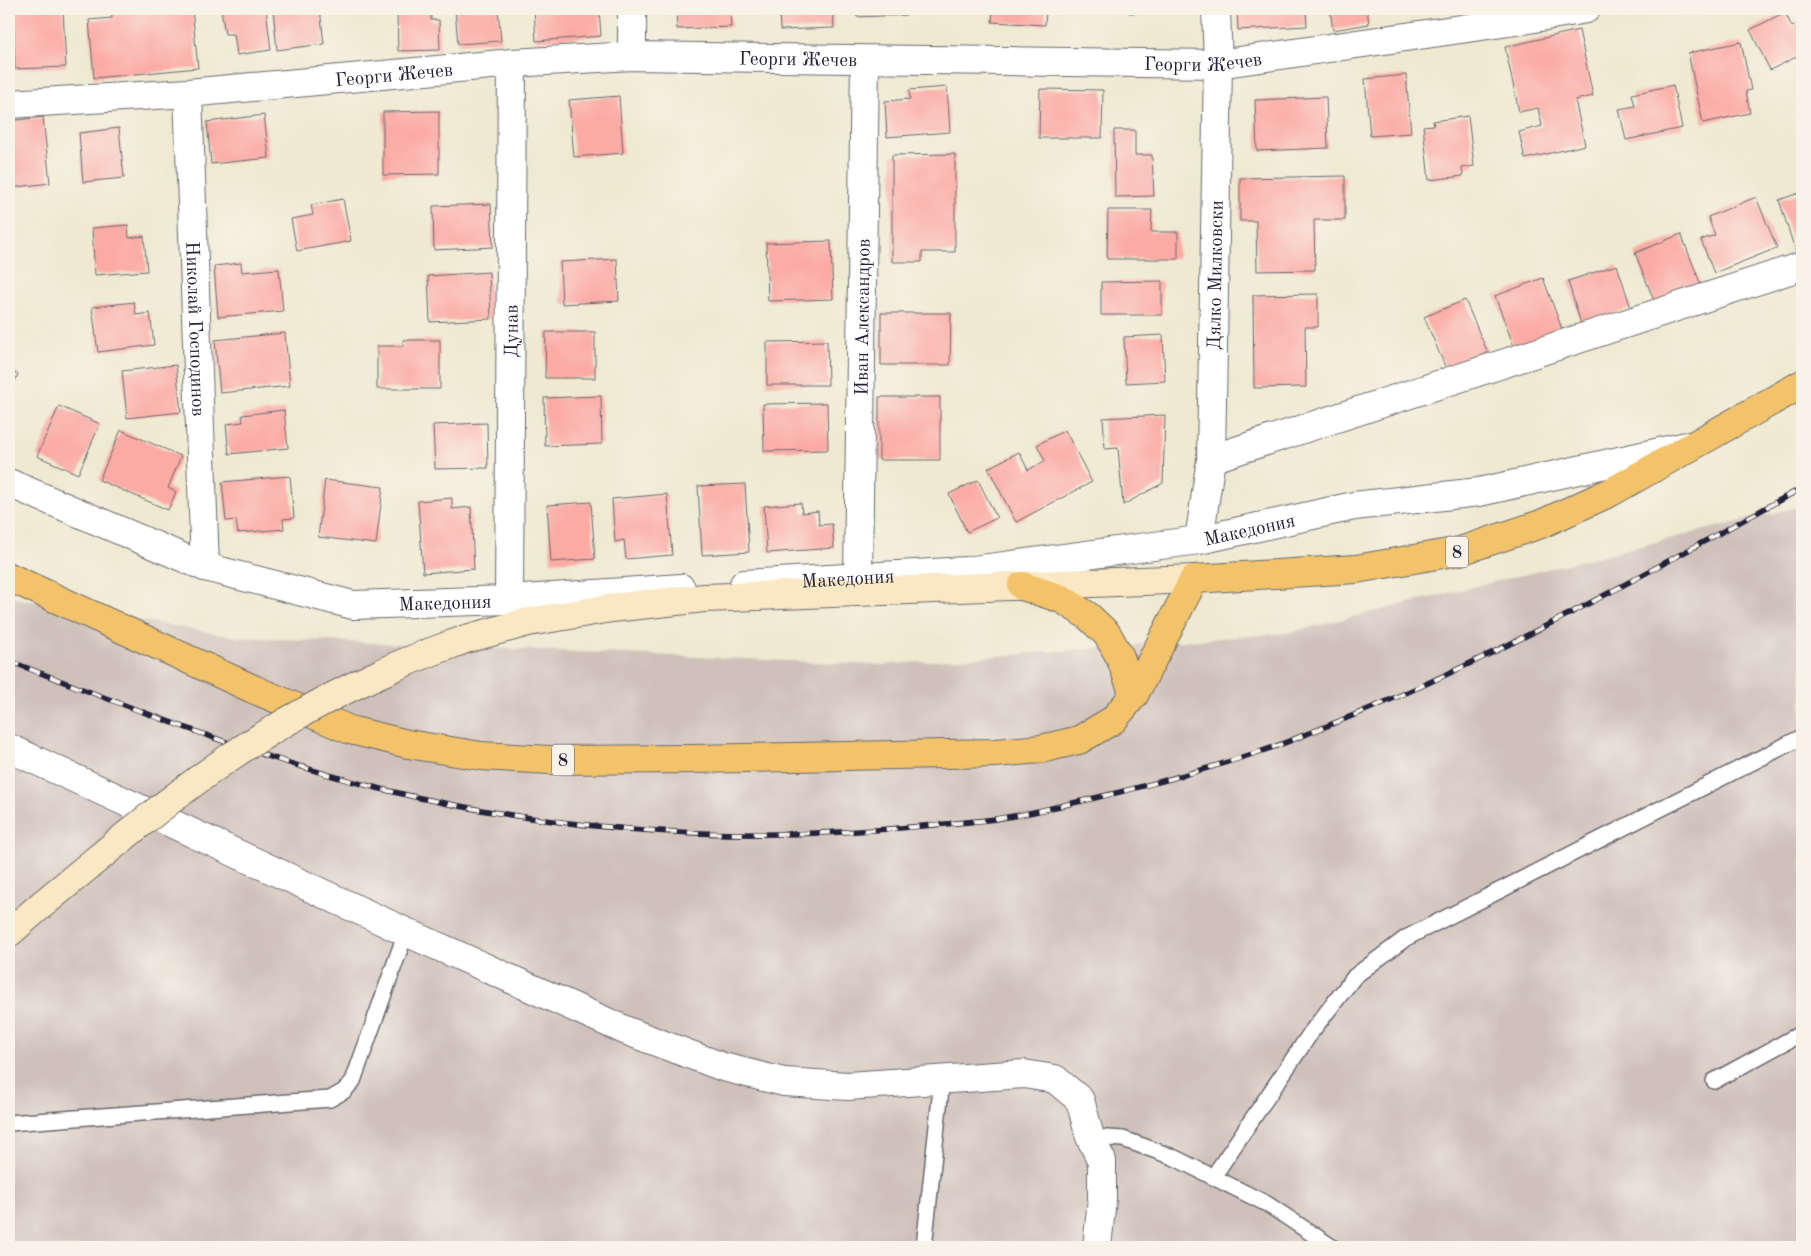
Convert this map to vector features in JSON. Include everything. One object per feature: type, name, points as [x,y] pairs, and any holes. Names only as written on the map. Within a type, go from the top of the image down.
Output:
[{"type":"main road","name":"8","points":[[9,577],[235,681],[350,730],[408,744],[481,756],[550,760],[996,753],[1041,749],[1080,740],[1113,720],[1134,695],[1194,579],[1356,569],[1460,551],[1541,524],[1611,492],[1802,384]]},
{"type":"main road","points":[[9,933],[168,802],[230,757],[285,724],[366,681],[392,668],[466,638],[528,622],[612,608],[704,598],[1194,579]]},
{"type":"main road","points":[[1022,586],[1062,598],[1088,616],[1107,634],[1120,657],[1134,695]]},
{"type":"street","points":[[632,9],[632,56]]},
{"type":"street","name":"Дялко Милковски","points":[[1199,540],[1211,460],[1218,64],[1216,9]]},
{"type":"street","name":"Георги Жечев","points":[[9,104],[188,93],[512,63],[632,56],[1218,64],[1513,22],[1586,9]]},
{"type":"street","name":"Иван Александров","points":[[858,576],[865,60]]},
{"type":"street","name":"Дунав","points":[[509,600],[512,63]]},
{"type":"street","name":"Николай Господинов","points":[[188,93],[205,566]]},
{"type":"street","points":[[1211,460],[1802,266]]},
{"type":"street","name":"Македония","points":[[9,483],[205,566],[353,605],[509,600],[858,576],[966,571],[1199,540],[1354,506],[1479,492],[1698,443]]},
{"type":"street","points":[[9,748],[406,932],[628,1031],[723,1067],[784,1082],[838,1085],[1024,1074],[1055,1079],[1080,1100],[1090,1137],[1102,1161],[1102,1200],[1097,1247]]},
{"type":"lane","points":[[1214,1177],[1312,1031],[1355,976],[1406,938],[1802,737]]},
{"type":"lane","points":[[9,1122],[330,1099],[344,1091],[353,1081],[406,932]]},
{"type":"lane","points":[[1714,1081],[1802,1033]]},
{"type":"lane","points":[[924,1247],[942,1079]]},
{"type":"lane","points":[[1090,1137],[1122,1139],[1173,1157],[1267,1204],[1332,1247]]},
{"type":"shaded area","points":[[1802,506],[1802,1247],[9,1247],[9,597],[236,637],[882,665],[1287,633]]},
{"type":"building","points":[[13,9],[63,9],[66,67],[15,69]]},
{"type":"building","points":[[111,9],[192,9],[198,68],[94,78],[89,20],[112,18]]},
{"type":"building","points":[[221,9],[266,9],[271,50],[237,55],[234,34],[225,34]]},
{"type":"building","points":[[273,9],[320,9],[324,44],[277,50]]},
{"type":"building","points":[[388,9],[431,9],[431,20],[439,20],[440,50],[398,51],[397,14],[388,15]]},
{"type":"building","points":[[455,9],[498,9],[501,41],[458,44]]},
{"type":"building","points":[[534,9],[599,9],[601,36],[536,41]]},
{"type":"building","points":[[676,9],[730,9],[731,27],[677,29]]},
{"type":"building","points":[[779,9],[833,9],[834,28],[780,30]]},
{"type":"building","points":[[856,9],[906,9],[906,15],[857,17]]},
{"type":"building","points":[[993,9],[1046,9],[1045,25],[992,22]]},
{"type":"building","points":[[1129,9],[1181,9],[1181,11],[1129,13]]},
{"type":"building","points":[[1237,9],[1306,9],[1307,26],[1238,30]]},
{"type":"building","points":[[1330,9],[1367,9],[1369,24],[1333,30]]},
{"type":"building","points":[[1785,12],[1792,27],[1802,22],[1802,54],[1770,70],[1750,30]]},
{"type":"building","points":[[1579,30],[1593,96],[1575,100],[1585,145],[1525,159],[1519,132],[1542,126],[1538,108],[1519,112],[1505,47]]},
{"type":"building","points":[[1741,42],[1751,90],[1746,91],[1750,113],[1703,123],[1688,53]]},
{"type":"building","points":[[1406,75],[1411,133],[1370,136],[1365,79]]},
{"type":"building","points":[[1673,85],[1682,128],[1626,140],[1619,109],[1635,106],[1632,94]]},
{"type":"building","points":[[947,87],[950,132],[887,137],[885,101],[910,99],[909,90]]},
{"type":"building","points":[[1040,89],[1103,90],[1102,138],[1039,138]]},
{"type":"building","points":[[619,96],[623,153],[574,157],[569,100]]},
{"type":"building","points":[[1326,97],[1328,148],[1257,151],[1255,100]]},
{"type":"building","points":[[439,111],[439,174],[383,175],[383,112]]},
{"type":"building","points":[[264,115],[269,158],[211,164],[207,122]]},
{"type":"building","points":[[1468,116],[1474,166],[1462,168],[1463,176],[1429,180],[1423,126],[1434,125],[1433,121]]},
{"type":"building","points":[[43,117],[50,183],[9,188],[9,121]]},
{"type":"building","points":[[119,128],[124,178],[83,182],[79,133]]},
{"type":"building","points":[[1114,130],[1135,130],[1135,155],[1152,155],[1154,196],[1115,197]]},
{"type":"building","points":[[955,154],[955,252],[922,252],[922,262],[892,262],[892,155]]},
{"type":"building","points":[[1345,176],[1345,220],[1314,220],[1315,270],[1257,271],[1256,221],[1240,221],[1240,178]]},
{"type":"building","points":[[1802,192],[1802,251],[1796,253],[1779,200]]},
{"type":"building","points":[[1756,197],[1777,248],[1714,273],[1701,240],[1715,235],[1708,217]]},
{"type":"building","points":[[343,199],[351,241],[297,251],[291,219],[313,215],[311,205]]},
{"type":"building","points":[[491,204],[493,247],[434,250],[433,206]]},
{"type":"building","points":[[1108,210],[1152,210],[1151,232],[1178,232],[1178,259],[1107,259]]},
{"type":"building","points":[[128,225],[129,238],[144,236],[147,271],[95,275],[92,228]]},
{"type":"building","points":[[1681,234],[1701,285],[1655,303],[1635,253]]},
{"type":"building","points":[[831,241],[833,299],[768,301],[766,243]]},
{"type":"building","points":[[617,259],[619,301],[562,304],[560,262]]},
{"type":"building","points":[[241,263],[242,272],[279,269],[283,311],[218,317],[214,266]]},
{"type":"building","points":[[1617,265],[1631,308],[1581,324],[1568,281]]},
{"type":"building","points":[[489,272],[491,319],[430,322],[428,276]]},
{"type":"building","points":[[1543,278],[1562,329],[1514,347],[1495,296]]},
{"type":"building","points":[[1162,281],[1162,315],[1101,315],[1101,282]]},
{"type":"building","points":[[1318,294],[1318,327],[1305,327],[1306,387],[1254,388],[1253,295]]},
{"type":"building","points":[[1465,300],[1488,353],[1447,371],[1424,317]]},
{"type":"building","points":[[134,302],[136,315],[150,313],[154,345],[98,352],[92,307]]},
{"type":"building","points":[[881,313],[951,313],[950,365],[881,365]]},
{"type":"building","points":[[546,332],[595,332],[595,378],[545,378]]},
{"type":"building","points":[[285,333],[290,386],[220,393],[215,340]]},
{"type":"building","points":[[1163,335],[1165,381],[1126,383],[1124,337]]},
{"type":"building","points":[[403,340],[440,340],[440,389],[377,389],[377,346],[403,346]]},
{"type":"building","points":[[827,341],[828,385],[767,385],[767,342]]},
{"type":"building","points":[[176,365],[181,412],[127,418],[122,371]]},
{"type":"building","points":[[9,371],[18,374],[9,396]]},
{"type":"building","points":[[601,396],[602,444],[545,446],[544,398]]},
{"type":"building","points":[[879,397],[940,397],[940,460],[879,460]]},
{"type":"building","points":[[827,403],[828,450],[764,451],[763,404]]},
{"type":"building","points":[[59,406],[100,424],[78,474],[37,456]]},
{"type":"building","points":[[284,410],[288,448],[229,454],[226,424],[243,422],[242,415]]},
{"type":"building","points":[[1165,415],[1163,483],[1123,505],[1118,448],[1105,449],[1103,418]]},
{"type":"building","points":[[487,423],[488,468],[435,469],[433,425]]},
{"type":"building","points":[[121,430],[181,456],[168,488],[176,492],[168,510],[99,480]]},
{"type":"building","points":[[1065,430],[1092,482],[1016,522],[988,468],[1019,452],[1028,470],[1045,461],[1037,445]]},
{"type":"building","points":[[290,476],[294,518],[283,519],[284,529],[238,533],[236,520],[226,521],[222,482]]},
{"type":"building","points":[[325,480],[383,487],[376,544],[318,537]]},
{"type":"building","points":[[978,480],[997,518],[967,532],[949,494]]},
{"type":"building","points":[[745,484],[749,552],[702,555],[698,486]]},
{"type":"building","points":[[667,494],[672,555],[626,559],[624,540],[615,542],[612,499]]},
{"type":"building","points":[[452,498],[452,509],[471,507],[474,569],[423,573],[418,501]]},
{"type":"building","points":[[591,502],[595,559],[551,562],[547,505]]},
{"type":"building","points":[[801,503],[802,513],[818,511],[819,525],[832,524],[834,548],[767,553],[764,506]]},
{"type":"railway","points":[[9,661],[191,730],[283,761],[377,788],[444,803],[512,815],[648,830],[786,834],[854,831],[997,819],[1105,796],[1220,764],[1265,750],[1388,701],[1509,645],[1627,584],[1802,488]]}]
